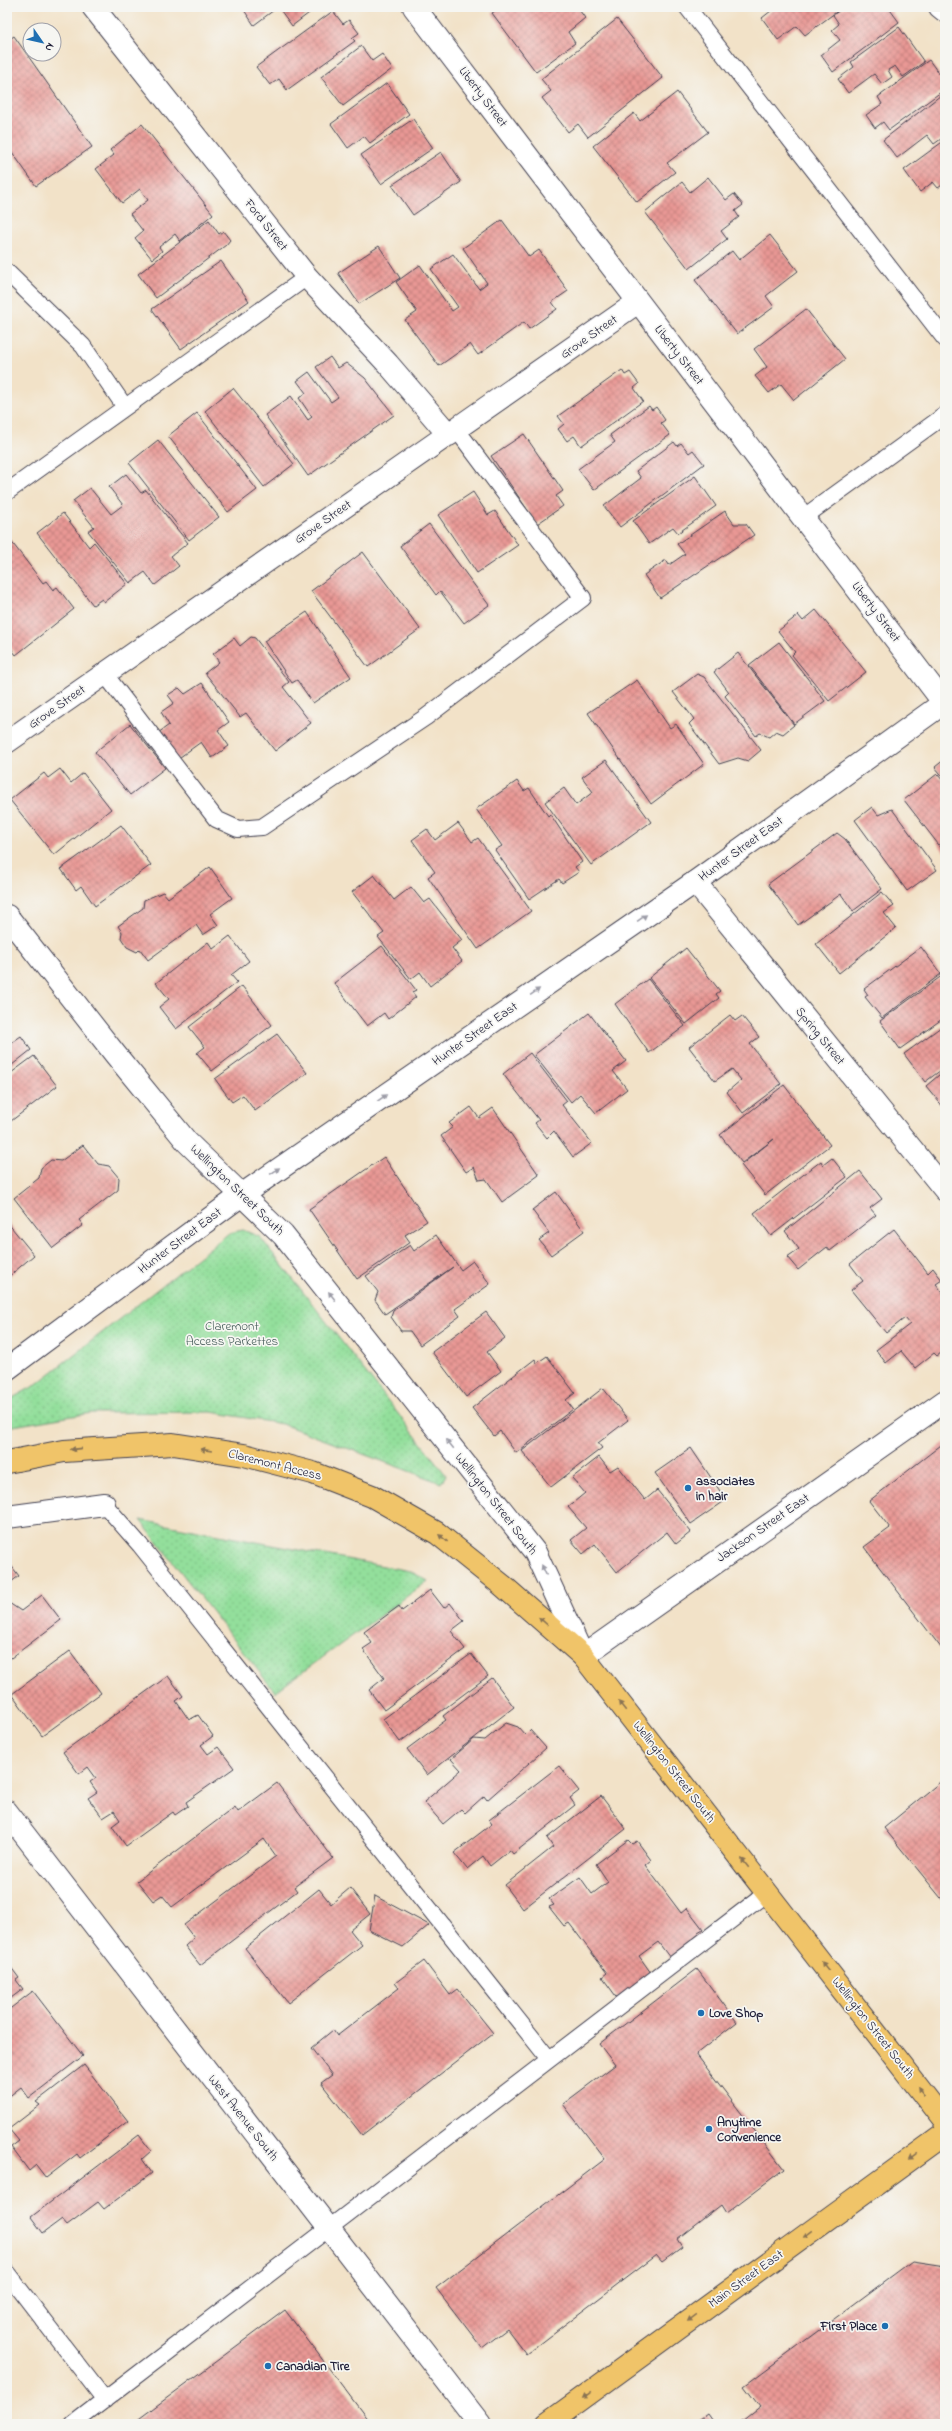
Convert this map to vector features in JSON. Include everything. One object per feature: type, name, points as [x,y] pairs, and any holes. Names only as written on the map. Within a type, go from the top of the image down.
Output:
[{"type":"main road","name":"Claremont Access","points":[[7,1462],[64,1451],[173,1444],[244,1455],[313,1472],[372,1496],[437,1533],[502,1585],[583,1656]]},
{"type":"main road","name":"Wellington Street South","points":[[583,1656],[768,1892],[945,2122]]},
{"type":"main road","name":"Main Street East","points":[[547,2424],[945,2134]]},
{"type":"street","name":"Ford Street","points":[[93,7],[307,277],[453,432]]},
{"type":"street","name":"Liberty Street","points":[[414,7],[945,702]]},
{"type":"street","points":[[940,7],[945,11]]},
{"type":"street","name":"Grove Street","points":[[7,742],[638,302]]},
{"type":"street","name":"Hunter Street East","points":[[7,1369],[243,1194],[695,882],[945,702]]},
{"type":"street","name":"Spring Street","points":[[695,882],[945,1190]]},
{"type":"street","name":"Wellington Street South","points":[[7,916],[115,1054],[187,1142],[243,1194],[283,1234],[535,1552],[583,1656]]},
{"type":"street","name":"Jackson Street East","points":[[583,1656],[945,1401]]},
{"type":"street","points":[[7,1517],[104,1504]]},
{"type":"street","name":"West Avenue South","points":[[7,1812],[480,2424]]},
{"type":"lane","points":[[687,7],[945,339]]},
{"type":"lane","points":[[7,272],[83,346],[125,407]]},
{"type":"lane","points":[[7,492],[307,277]]},
{"type":"lane","points":[[804,517],[945,415]]},
{"type":"lane","points":[[104,673],[216,819],[238,829],[262,827],[426,717],[584,598],[453,432]]},
{"type":"lane","points":[[104,1504],[145,1551],[549,2060]]},
{"type":"lane","points":[[73,2424],[329,2230],[768,1892]]},
{"type":"lane","points":[[7,2273],[105,2400]]},
{"type":"green space","name":"Claremont Access Parkettes","points":[[243,1230],[260,1237],[446,1475],[441,1483],[282,1424],[211,1412],[91,1413],[7,1427],[7,1401],[34,1386],[229,1233]]},
{"type":"green space","points":[[140,1520],[410,1571],[428,1581],[275,1692]]},
{"type":"building","points":[[242,7],[278,7],[254,25]]},
{"type":"building","points":[[278,7],[317,7],[292,26]]},
{"type":"building","points":[[501,7],[577,7],[585,18],[568,32],[575,43],[536,72],[492,13]]},
{"type":"building","points":[[776,7],[843,7],[805,35],[797,26],[778,40],[762,18]]},
{"type":"building","points":[[844,7],[888,7],[899,22],[833,72],[821,55],[840,40],[832,30],[839,24],[833,15]]},
{"type":"building","points":[[333,11],[343,24],[349,20],[359,33],[352,38],[355,41],[287,90],[279,79],[270,85],[256,67]]},
{"type":"building","points":[[617,19],[663,78],[588,137],[578,124],[568,132],[542,98],[551,91],[541,79]]},
{"type":"building","points":[[899,27],[924,62],[903,77],[895,66],[888,70],[892,77],[882,84],[874,74],[848,93],[838,79],[854,67],[851,62]]},
{"type":"building","points":[[14,36],[22,47],[22,62],[32,62],[92,147],[36,186],[7,145],[7,41]]},
{"type":"building","points":[[361,46],[372,61],[382,54],[392,69],[343,106],[321,77]]},
{"type":"building","points":[[929,60],[945,82],[945,89],[889,130],[883,122],[875,128],[866,115],[882,104],[878,97]]},
{"type":"building","points":[[387,83],[409,114],[370,143],[364,136],[348,148],[331,124]]},
{"type":"building","points":[[677,92],[708,132],[667,163],[675,172],[637,202],[593,146],[634,113],[640,121]]},
{"type":"building","points":[[945,92],[945,136],[934,144],[927,135],[897,158],[883,140]]},
{"type":"building","points":[[413,119],[433,148],[381,184],[361,155]]},
{"type":"building","points":[[142,124],[213,214],[180,241],[175,234],[159,247],[162,251],[152,259],[135,238],[143,231],[130,214],[148,200],[140,189],[122,203],[96,169],[114,155],[110,150]]},
{"type":"building","points":[[945,140],[945,183],[938,188],[933,182],[920,192],[904,170]]},
{"type":"building","points":[[441,152],[461,182],[413,215],[392,185]]},
{"type":"building","points":[[708,177],[726,200],[734,194],[743,205],[735,211],[739,217],[721,231],[727,239],[689,269],[645,212],[682,182],[690,192]]},
{"type":"building","points":[[209,220],[219,234],[223,231],[230,240],[226,245],[156,298],[138,274]]},
{"type":"building","points":[[502,220],[529,257],[539,250],[568,291],[552,302],[557,309],[529,329],[524,322],[478,355],[470,344],[439,366],[405,320],[417,312],[396,282],[420,265],[452,311],[458,307],[431,269],[453,254],[479,289],[487,283],[463,248]]},
{"type":"building","points":[[770,235],[798,271],[766,296],[774,307],[737,334],[695,280],[732,251],[739,260]]},
{"type":"building","points":[[379,246],[400,278],[359,304],[338,273]]},
{"type":"building","points":[[221,261],[249,301],[181,349],[152,309]]},
{"type":"building","points":[[806,309],[845,359],[794,400],[781,384],[769,393],[755,376],[767,367],[754,349]]},
{"type":"building","points":[[330,357],[338,368],[346,363],[365,378],[394,415],[308,476],[265,415],[291,396],[308,420],[312,417],[299,398],[306,393],[297,381],[309,372],[331,402],[338,397],[316,367]]},
{"type":"building","points":[[622,370],[625,375],[630,372],[639,384],[634,388],[643,401],[581,446],[574,436],[567,441],[558,429],[564,424],[558,416]]},
{"type":"building","points":[[233,388],[294,464],[264,487],[205,411]]},
{"type":"building","points":[[649,406],[652,410],[656,407],[665,420],[661,423],[670,435],[594,490],[578,469],[615,442],[610,435]]},
{"type":"building","points":[[197,413],[257,490],[228,512],[168,436]]},
{"type":"building","points":[[524,434],[563,491],[556,496],[563,506],[537,524],[491,456]]},
{"type":"building","points":[[158,440],[219,517],[189,540],[129,463]]},
{"type":"building","points":[[674,442],[677,446],[681,443],[689,453],[693,450],[704,464],[620,527],[604,506],[641,478],[636,471]]},
{"type":"building","points":[[126,474],[141,493],[146,490],[188,543],[171,556],[179,566],[155,585],[145,572],[130,583],[88,531],[94,527],[73,501],[90,488],[111,514],[123,505],[109,487]]},
{"type":"building","points":[[695,476],[716,506],[678,533],[673,527],[649,544],[633,521]]},
{"type":"building","points":[[473,492],[488,515],[495,511],[518,545],[477,573],[438,515]]},
{"type":"building","points":[[725,511],[734,524],[746,524],[754,535],[660,598],[644,575],[666,560],[669,565],[685,554],[677,544]]},
{"type":"building","points":[[63,513],[89,547],[94,542],[127,584],[104,602],[102,599],[93,605],[37,533]]},
{"type":"building","points":[[429,524],[489,605],[464,623],[440,591],[436,595],[400,546]]},
{"type":"building","points":[[7,536],[43,583],[46,581],[53,590],[57,587],[74,609],[16,655],[7,643]]},
{"type":"building","points":[[363,552],[420,629],[368,667],[311,591]]},
{"type":"building","points":[[816,610],[866,672],[829,701],[792,655],[795,652],[778,631],[798,615],[803,621]]},
{"type":"building","points":[[307,612],[351,677],[313,703],[297,680],[292,683],[264,641]]},
{"type":"building","points":[[251,637],[255,638],[289,682],[283,687],[311,723],[275,751],[246,713],[240,717],[205,673],[219,662],[213,654],[234,638],[240,646]]},
{"type":"building","points":[[779,642],[825,701],[794,724],[749,665]]},
{"type":"building","points":[[738,653],[794,725],[783,734],[776,731],[769,737],[760,733],[756,736],[725,696],[729,692],[714,672]]},
{"type":"building","points":[[697,674],[704,677],[761,750],[748,761],[738,758],[719,764],[689,724],[694,719],[673,692]]},
{"type":"building","points":[[637,680],[670,728],[676,724],[704,764],[651,804],[588,713]]},
{"type":"building","points":[[202,683],[229,722],[218,730],[229,746],[212,758],[201,742],[176,760],[158,733],[169,725],[161,712],[174,703],[168,695],[179,688],[185,694]]},
{"type":"building","points":[[130,724],[165,768],[130,795],[95,752]]},
{"type":"building","points":[[945,759],[945,779],[935,767]]},
{"type":"building","points":[[606,760],[651,822],[591,865],[545,802],[564,788],[576,805],[593,792],[582,777]]},
{"type":"building","points":[[60,769],[71,783],[83,773],[111,809],[54,855],[10,800],[44,773],[48,778]]},
{"type":"building","points":[[937,774],[945,783],[945,853],[904,800]]},
{"type":"building","points":[[517,781],[524,791],[529,788],[548,816],[550,814],[582,862],[575,867],[579,872],[562,883],[559,879],[529,899],[495,850],[502,846],[476,809]]},
{"type":"building","points":[[872,807],[878,815],[892,809],[937,870],[907,891],[855,820]]},
{"type":"building","points":[[458,823],[472,842],[478,838],[531,911],[478,949],[428,877],[435,872],[412,840],[427,829],[435,840]]},
{"type":"building","points":[[121,825],[151,865],[95,906],[81,886],[76,890],[61,869]]},
{"type":"building","points":[[837,833],[845,839],[882,889],[853,911],[841,894],[798,925],[768,884]]},
{"type":"building","points":[[210,867],[232,898],[210,914],[218,925],[203,935],[196,925],[148,960],[140,949],[137,952],[127,947],[121,938],[122,932],[118,926],[143,908],[144,900],[163,892],[168,898]]},
{"type":"building","points":[[374,875],[394,900],[411,887],[424,903],[430,899],[462,940],[452,948],[462,961],[430,986],[420,972],[411,979],[378,937],[384,933],[352,892]]},
{"type":"building","points":[[882,892],[894,906],[884,913],[896,928],[839,973],[816,944]]},
{"type":"building","points":[[230,936],[249,961],[231,975],[237,982],[176,1029],[159,1007],[169,999],[156,983],[208,942],[213,949]]},
{"type":"building","points":[[382,946],[416,990],[412,992],[416,997],[388,1019],[384,1013],[367,1026],[334,983]]},
{"type":"building","points":[[921,947],[941,974],[882,1018],[865,997],[868,995],[864,989]]},
{"type":"building","points":[[686,948],[720,991],[716,994],[719,998],[686,1024],[649,978]]},
{"type":"building","points":[[943,975],[945,978],[945,1017],[900,1049],[880,1021]]},
{"type":"building","points":[[648,979],[685,1026],[649,1053],[615,1004]]},
{"type":"building","points":[[242,986],[272,1025],[212,1071],[197,1053],[205,1047],[189,1027]]},
{"type":"building","points":[[589,1013],[626,1061],[613,1071],[627,1089],[596,1113],[580,1094],[571,1102],[534,1055]]},
{"type":"building","points":[[730,1015],[735,1021],[742,1016],[759,1037],[750,1044],[781,1084],[743,1113],[727,1092],[741,1080],[732,1069],[715,1081],[689,1047]]},
{"type":"building","points":[[945,1024],[945,1067],[925,1082],[904,1054]]},
{"type":"building","points":[[7,1034],[11,1043],[21,1036],[31,1050],[7,1069]]},
{"type":"building","points":[[277,1034],[307,1073],[255,1111],[243,1095],[232,1102],[215,1079]]},
{"type":"building","points":[[530,1053],[567,1101],[562,1105],[592,1143],[573,1157],[554,1131],[547,1138],[535,1123],[539,1120],[503,1074]]},
{"type":"building","points":[[34,1056],[57,1086],[7,1124],[7,1076]]},
{"type":"building","points":[[945,1070],[945,1108],[944,1108],[926,1086]]},
{"type":"building","points":[[784,1085],[830,1145],[765,1195],[741,1165],[774,1139],[742,1163],[720,1135]]},
{"type":"building","points":[[471,1107],[479,1118],[493,1108],[539,1175],[502,1202],[486,1179],[479,1180],[474,1167],[466,1172],[441,1136],[453,1127],[449,1123]]},
{"type":"building","points":[[83,1145],[98,1164],[109,1166],[119,1178],[118,1190],[79,1220],[83,1225],[53,1248],[14,1198],[39,1178],[41,1168],[51,1160],[61,1161]]},
{"type":"building","points":[[384,1157],[427,1221],[405,1235],[410,1242],[357,1279],[309,1209]]},
{"type":"building","points":[[832,1158],[847,1177],[771,1236],[754,1213],[821,1161],[823,1165]]},
{"type":"building","points":[[860,1171],[882,1199],[870,1208],[876,1215],[830,1251],[827,1247],[798,1270],[787,1257],[799,1249],[785,1231]]},
{"type":"building","points":[[556,1192],[584,1231],[551,1255],[539,1240],[549,1233],[532,1210]]},
{"type":"building","points":[[7,1222],[34,1255],[7,1278]]},
{"type":"building","points":[[894,1229],[928,1273],[933,1268],[942,1280],[936,1284],[945,1295],[945,1350],[937,1356],[934,1353],[915,1368],[901,1351],[886,1363],[876,1350],[910,1324],[905,1318],[886,1333],[851,1290],[863,1281],[850,1264]]},
{"type":"building","points":[[436,1235],[461,1270],[473,1261],[490,1284],[455,1309],[460,1316],[420,1345],[410,1331],[401,1331],[391,1317],[393,1311],[453,1267],[385,1314],[375,1300],[378,1292],[366,1276],[410,1245],[414,1251]]},
{"type":"building","points":[[486,1312],[505,1338],[487,1352],[501,1371],[466,1397],[432,1352]]},
{"type":"building","points":[[547,1356],[575,1393],[566,1400],[573,1409],[516,1453],[500,1431],[494,1436],[472,1408],[535,1359],[537,1363]]},
{"type":"building","points":[[603,1388],[628,1420],[598,1443],[602,1448],[551,1487],[522,1451]]},
{"type":"building","points":[[945,1442],[945,1653],[864,1547],[890,1528],[869,1501]]},
{"type":"building","points":[[691,1448],[726,1500],[691,1524],[655,1473]]},
{"type":"building","points":[[599,1457],[610,1471],[618,1466],[645,1500],[657,1490],[691,1532],[676,1544],[667,1532],[617,1572],[595,1544],[583,1554],[571,1540],[586,1528],[568,1507],[585,1493],[572,1478]]},
{"type":"building","points":[[7,1560],[19,1576],[7,1585]]},
{"type":"building","points":[[430,1590],[444,1608],[450,1603],[464,1621],[451,1631],[465,1649],[384,1710],[369,1690],[384,1678],[363,1649],[372,1643],[364,1632],[399,1606],[402,1611]]},
{"type":"building","points":[[42,1595],[61,1620],[7,1661],[7,1605],[9,1603],[21,1611]]},
{"type":"building","points":[[70,1651],[101,1693],[42,1736],[12,1694]]},
{"type":"building","points":[[471,1654],[488,1676],[400,1742],[383,1719]]},
{"type":"building","points":[[168,1676],[183,1696],[176,1701],[189,1720],[198,1715],[213,1736],[201,1745],[208,1754],[218,1747],[234,1768],[186,1802],[188,1806],[175,1815],[173,1812],[126,1846],[112,1826],[120,1820],[114,1811],[103,1818],[88,1798],[97,1792],[90,1782],[96,1778],[88,1767],[79,1774],[63,1752]]},
{"type":"building","points":[[492,1678],[514,1707],[427,1775],[407,1749],[446,1720],[443,1716]]},
{"type":"building","points":[[506,1723],[518,1727],[525,1735],[530,1730],[546,1748],[487,1800],[484,1796],[465,1813],[461,1809],[443,1824],[424,1802],[461,1770],[451,1759],[474,1739],[485,1740]]},
{"type":"building","points":[[559,1766],[579,1791],[570,1798],[575,1805],[513,1854],[510,1850],[490,1866],[483,1856],[467,1869],[454,1853],[492,1824],[489,1820]]},
{"type":"building","points":[[945,1778],[945,1903],[884,1828]]},
{"type":"building","points":[[277,1783],[333,1858],[294,1887],[297,1891],[200,1965],[185,1946],[194,1938],[184,1925],[276,1856],[264,1839],[172,1907],[162,1895],[153,1901],[137,1881],[235,1807],[238,1812]]},
{"type":"building","points":[[601,1796],[626,1829],[523,1909],[505,1885],[553,1847],[547,1838]]},
{"type":"building","points":[[628,1840],[632,1844],[637,1841],[651,1860],[645,1865],[681,1913],[687,1908],[703,1929],[698,1932],[701,1935],[670,1958],[658,1942],[639,1956],[651,1973],[618,1999],[602,1977],[607,1973],[569,1923],[564,1926],[549,1907],[554,1905],[549,1899],[580,1877],[592,1894],[608,1882],[596,1864]]},
{"type":"building","points":[[350,1888],[370,1914],[350,1930],[362,1945],[288,2003],[245,1948],[319,1889],[331,1904]]},
{"type":"building","points":[[375,1896],[429,1925],[403,1947],[369,1930]]},
{"type":"building","points":[[424,1961],[450,1995],[458,1989],[493,2033],[362,2135],[321,2083],[332,2075],[311,2048],[333,2030],[337,2036],[399,1988],[395,1983]]},
{"type":"building","points":[[7,1962],[19,1978],[16,1980],[23,1989],[7,2001]]},
{"type":"building","points":[[697,1969],[737,2022],[696,2054],[784,2169],[726,2213],[721,2205],[677,2239],[682,2247],[662,2262],[656,2255],[526,2354],[507,2329],[482,2348],[436,2288],[605,2159],[563,2104],[615,2065],[599,2044]]},
{"type":"building","points":[[33,1991],[83,2056],[29,2098],[21,2087],[7,2098],[7,2011]]},
{"type":"building","points":[[84,2065],[128,2121],[80,2158],[77,2154],[46,2178],[36,2165],[29,2171],[11,2147],[19,2141],[9,2129],[40,2105],[36,2102]]},
{"type":"building","points":[[139,2135],[151,2151],[142,2159],[152,2173],[104,2209],[98,2202],[67,2225],[62,2219],[43,2233],[31,2217]]},
{"type":"building","name":"First Place","points":[[912,2261],[945,2266],[945,2424],[738,2424],[760,2407],[744,2386]]},
{"type":"building","name":"Canadian Tire","points":[[285,2310],[371,2424],[132,2424]]},
{"type":"building","points":[[707,2414],[714,2424],[693,2424]]},
{"type":"place","name":"associates in hair","points":[[688,1488]]},
{"type":"place","name":"Love Shop","points":[[701,2013]]},
{"type":"place","name":"Anytime Convenience","points":[[709,2129]]},
{"type":"place","name":"First Place","points":[[885,2326]]},
{"type":"place","name":"Canadian Tire","points":[[268,2366]]}]
